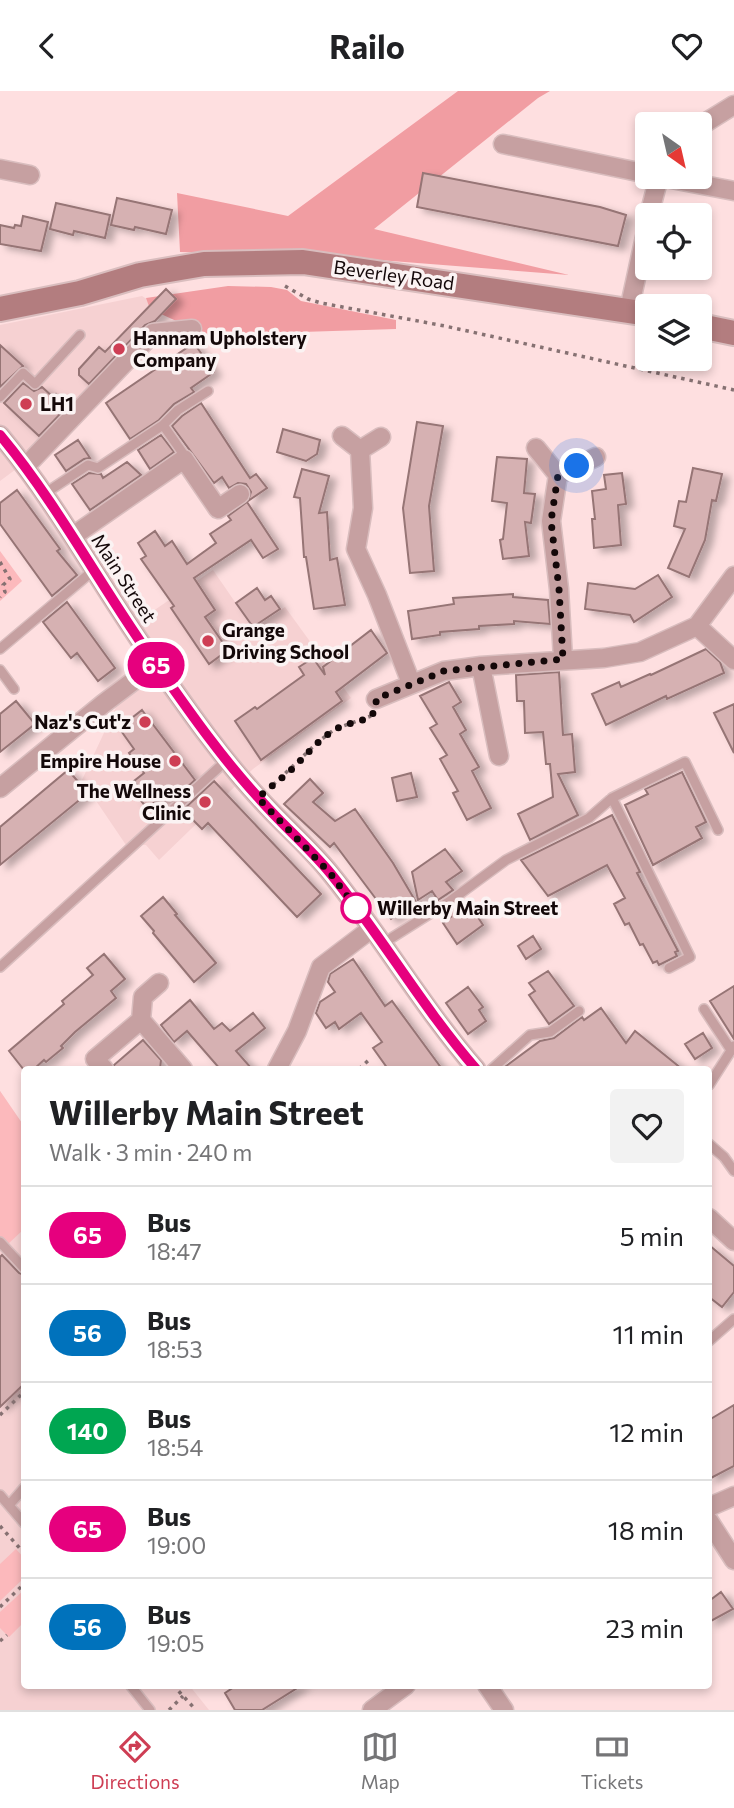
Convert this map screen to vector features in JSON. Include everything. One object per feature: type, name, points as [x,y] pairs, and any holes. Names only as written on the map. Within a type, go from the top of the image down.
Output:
[{"type":"main road","name":"Beverley Road","points":[[0,293],[204,264],[303,262],[635,312]]},
{"type":"main road","name":"Beverley Road","points":[[0,309],[80,293],[140,275]]},
{"type":"main road","points":[[712,328],[734,333]]},
{"type":"street","points":[[712,119],[734,105]]},
{"type":"street","points":[[503,144],[635,171]]},
{"type":"street","points":[[0,169],[30,175]]},
{"type":"street","points":[[712,187],[734,191]]},
{"type":"street","points":[[26,467],[153,333],[192,329]]},
{"type":"street","name":"Main Street","points":[[0,435],[26,467],[156,664],[227,760],[258,798],[330,873],[437,1021],[474,1066]]},
{"type":"street","points":[[342,436],[360,450],[363,508],[356,549],[411,683]]},
{"type":"street","points":[[360,450],[381,437]]},
{"type":"street","points":[[536,448],[558,475],[551,521],[563,659]]},
{"type":"street","points":[[558,475],[596,457]]},
{"type":"street","points":[[73,537],[184,459],[218,509],[240,494]]},
{"type":"street","points":[[376,699],[444,671],[563,659],[604,658],[640,652],[696,626],[734,576]]},
{"type":"street","points":[[696,626],[734,660]]},
{"type":"street","points":[[0,788],[156,664]]},
{"type":"street","points":[[481,666],[499,756]]},
{"type":"street","points":[[278,1066],[297,1031],[321,967],[371,929]]},
{"type":"street","points":[[101,1066],[95,1059],[141,1020],[143,997],[159,983]]},
{"type":"street","points":[[141,1020],[180,1066]]},
{"type":"street","points":[[712,1221],[734,1241]]},
{"type":"street","points":[[712,1506],[734,1496]]},
{"type":"street","points":[[712,1526],[734,1560]]},
{"type":"street","points":[[372,1710],[401,1689]]},
{"type":"street","points":[[490,1689],[504,1710]]},
{"type":"lane","points":[[0,397],[23,373],[35,384],[80,335]]},
{"type":"lane","points":[[44,494],[88,465],[98,468],[208,391]]},
{"type":"lane","points":[[163,425],[182,452]]},
{"type":"lane","points":[[0,649],[95,569]]},
{"type":"lane","points":[[0,670],[14,689]]},
{"type":"lane","points":[[0,967],[227,760]]},
{"type":"lane","points":[[382,944],[450,901],[506,860],[589,818],[612,798],[685,762],[718,830]]},
{"type":"lane","points":[[612,798],[690,957],[669,968]]},
{"type":"lane","points":[[704,1009],[732,1048],[712,1080]]},
{"type":"lane","points":[[495,1066],[530,1035],[550,1032],[579,1011]]},
{"type":"lane","points":[[712,1146],[734,1171]]},
{"type":"lane","points":[[0,1242],[21,1265]]},
{"type":"lane","points":[[712,1338],[734,1319]]},
{"type":"lane","points":[[10,1504],[21,1491]]},
{"type":"lane","points":[[0,1495],[21,1519]]},
{"type":"lane","points":[[133,1689],[150,1710]]},
{"type":"path","points":[[278,285],[286,286],[321,303],[445,326],[734,390]]},
{"type":"path","points":[[0,562],[10,579],[2,585],[5,592],[0,597]]},
{"type":"path","points":[[258,798],[335,729],[368,718],[374,713],[377,709],[376,699]]},
{"type":"path","points":[[362,1066],[371,1058]]},
{"type":"path","points":[[0,1415],[21,1395]]},
{"type":"path","points":[[0,1526],[21,1550]]},
{"type":"path","points":[[0,1607],[21,1587]]},
{"type":"path","points":[[0,1641],[7,1635]]},
{"type":"path","points":[[177,1689],[196,1710]]},
{"type":"path","points":[[169,1710],[183,1696]]},
{"type":"shaded area","points":[[458,91],[550,91],[374,229],[569,275],[328,256],[180,252],[177,193],[288,216]]},
{"type":"shaded area","points":[[228,286],[287,290],[301,301],[396,320],[396,329],[207,335],[150,309],[146,298]]},
{"type":"shaded area","points":[[142,296],[162,309],[41,443],[39,452],[0,481],[0,325]]},
{"type":"shaded area","points":[[0,551],[22,581],[0,601]]},
{"type":"shaded area","points":[[213,570],[253,628],[285,607],[351,698],[253,769],[159,860],[146,845],[126,845],[82,780],[117,705],[147,663],[140,620]]},
{"type":"shaded area","points":[[0,1091],[21,1122],[21,1689],[192,1689],[209,1710],[0,1710]]},
{"type":"shaded area","points":[[0,1091],[21,1122],[21,1232],[8,1244],[0,1237]]},
{"type":"shaded area","points":[[16,1549],[21,1555],[21,1581],[0,1601],[0,1564]]},
{"type":"shaded area","points":[[21,1593],[21,1625],[9,1637],[0,1628],[0,1612]]},
{"type":"building","points":[[423,173],[600,207],[626,215],[618,246],[417,207]]},
{"type":"building","points":[[117,198],[172,210],[166,234],[111,225]]},
{"type":"building","points":[[56,203],[110,215],[105,238],[74,231],[73,235],[50,229]]},
{"type":"building","points":[[23,216],[48,222],[41,251],[0,244],[0,225],[14,228],[15,225],[21,226]]},
{"type":"building","name":"Hannam Upholstery Company","points":[[166,289],[176,299],[155,321],[145,325],[89,384],[79,375],[79,369],[99,347],[105,352]]},
{"type":"building","points":[[194,343],[214,372],[191,388],[194,392],[174,404],[159,420],[130,439],[106,403]]},
{"type":"building","points":[[0,345],[23,366],[0,387]]},
{"type":"building","points":[[23,383],[34,391],[42,387],[53,397],[56,394],[68,406],[39,436],[4,403]]},
{"type":"building","points":[[201,403],[250,478],[256,474],[267,488],[248,501],[251,492],[246,484],[238,483],[229,488],[222,477],[214,483],[172,426]]},
{"type":"building","points":[[417,422],[443,426],[429,506],[434,571],[410,573],[403,508]]},
{"type":"building","points":[[283,429],[320,440],[317,454],[306,461],[277,452]]},
{"type":"building","points":[[161,435],[174,452],[150,469],[138,450]]},
{"type":"building","points":[[78,440],[90,458],[66,471],[55,455]]},
{"type":"building","points":[[497,457],[527,459],[524,493],[535,494],[531,523],[525,522],[529,556],[503,559],[500,540],[503,539],[507,503],[492,501]]},
{"type":"building","points":[[127,462],[141,475],[90,510],[72,484],[89,473],[101,474],[103,478]]},
{"type":"building","points":[[693,468],[722,474],[716,501],[712,500],[705,540],[689,577],[668,568],[685,529],[674,526],[679,501],[686,502]]},
{"type":"building","points":[[302,469],[329,476],[319,513],[327,512],[330,560],[337,558],[345,605],[314,609],[304,557],[300,498],[294,497]]},
{"type":"building","points":[[622,473],[626,504],[618,505],[621,545],[594,548],[592,491],[606,489],[604,475]]},
{"type":"building","points":[[17,490],[60,549],[57,551],[77,575],[52,596],[0,524],[0,503]]},
{"type":"building","points":[[247,502],[278,549],[263,558],[251,540],[194,578],[215,610],[205,617],[228,650],[209,664],[171,608],[174,606],[141,559],[146,556],[138,543],[155,531],[165,546],[172,541],[187,564],[216,543],[210,534],[231,520],[228,516]]},
{"type":"building","points":[[658,575],[672,597],[634,622],[630,615],[585,609],[588,583],[635,589]]},
{"type":"building","points":[[257,588],[265,600],[271,596],[280,609],[253,627],[236,603]]},
{"type":"building","points":[[513,594],[513,597],[548,600],[550,624],[514,621],[514,624],[479,626],[479,629],[440,632],[440,635],[412,639],[408,611],[454,604],[453,598]]},
{"type":"building","points":[[67,602],[115,668],[98,681],[77,653],[71,658],[43,622]]},
{"type":"building","points":[[371,630],[387,653],[336,692],[342,701],[261,760],[235,721],[255,707],[257,709],[304,675],[299,667],[313,658],[325,675],[323,667]]},
{"type":"building","points":[[706,649],[720,662],[724,673],[667,699],[666,696],[606,725],[592,694],[619,682],[621,687]]},
{"type":"building","points":[[559,672],[563,735],[572,734],[575,772],[558,774],[578,815],[530,840],[518,814],[553,797],[543,732],[525,733],[524,701],[517,701],[516,675]]},
{"type":"building","points":[[449,682],[461,702],[453,707],[466,730],[460,734],[479,767],[472,771],[491,808],[467,820],[453,793],[458,791],[440,759],[447,755],[430,728],[437,724],[420,696]]},
{"type":"building","points":[[16,701],[35,724],[0,752],[0,714]]},
{"type":"building","points":[[734,704],[734,753],[714,713]]},
{"type":"building","points":[[142,710],[195,780],[173,800],[169,796],[162,801],[160,798],[147,808],[137,796],[142,792],[134,781],[144,773],[129,753],[134,749],[119,728]]},
{"type":"building","points":[[68,770],[88,793],[0,865],[0,827]]},
{"type":"building","points":[[682,772],[706,822],[696,827],[702,838],[653,865],[625,805],[648,794],[645,789]]},
{"type":"building","points":[[411,773],[417,797],[397,801],[392,778]]},
{"type":"building","points":[[310,779],[323,793],[313,802],[335,821],[355,809],[393,863],[416,902],[391,919],[334,843],[330,847],[284,804]]},
{"type":"building","points":[[214,781],[321,894],[297,917],[208,823],[202,829],[183,810]]},
{"type":"building","points":[[612,815],[640,872],[637,873],[678,951],[675,952],[677,956],[659,965],[657,961],[653,963],[629,923],[625,925],[614,904],[625,898],[607,865],[548,896],[521,860]]},
{"type":"building","points":[[445,849],[462,871],[446,882],[453,890],[438,900],[432,891],[418,900],[412,872]]},
{"type":"building","points":[[163,897],[216,963],[194,982],[141,916]]},
{"type":"building","points":[[461,902],[465,908],[470,905],[483,925],[457,944],[443,923],[451,917],[446,912]]},
{"type":"building","points":[[533,936],[541,949],[526,959],[518,946]]},
{"type":"building","points":[[104,954],[125,979],[111,991],[116,998],[75,1032],[61,1046],[63,1048],[46,1062],[44,1060],[37,1066],[21,1066],[9,1051],[93,975],[87,968]]},
{"type":"building","points":[[353,959],[385,1006],[392,1001],[440,1066],[386,1066],[373,1048],[382,1042],[361,1013],[339,1029],[335,1022],[326,1028],[316,1013],[320,1002],[335,992],[328,982],[330,974]]},
{"type":"building","points":[[548,971],[574,1006],[549,1024],[529,995],[535,991],[529,983]]},
{"type":"building","points":[[734,986],[734,1039],[710,1001]]},
{"type":"building","points":[[468,987],[483,1007],[479,1010],[486,1021],[468,1034],[446,1003]]},
{"type":"building","points":[[190,1000],[214,1029],[222,1023],[230,1031],[253,1013],[265,1028],[236,1051],[249,1066],[217,1066],[187,1031],[174,1042],[161,1025]]},
{"type":"building","points":[[601,1008],[626,1043],[635,1031],[678,1066],[506,1066],[540,1041],[554,1038],[582,1017],[584,1020]]},
{"type":"building","points":[[703,1033],[712,1048],[695,1059],[685,1044]]},
{"type":"building","points":[[143,1040],[161,1060],[160,1066],[114,1065]]},
{"type":"building","points":[[712,1248],[734,1266],[734,1292],[722,1307],[712,1299]]},
{"type":"building","points":[[2,1255],[21,1274],[21,1387],[0,1407]]},
{"type":"building","points":[[734,1405],[734,1466],[712,1477],[712,1418]]},
{"type":"building","points":[[721,1592],[733,1609],[712,1620],[712,1599]]},
{"type":"building","points":[[231,1689],[296,1689],[262,1710],[235,1710],[225,1693]]},
{"type":"bus line","name":"65","points":[[0,435],[26,467],[139,640],[195,719],[258,798],[330,873],[437,1021],[473,1066]]},
{"type":"place","name":"Hannam Upholstery Company","points":[[119,349]]},
{"type":"place","name":"LH1","points":[[26,404]]},
{"type":"place","name":"Grange Driving School","points":[[208,641]]},
{"type":"place","name":"Naz's Cut'z","points":[[145,722]]},
{"type":"place","name":"Empire House","points":[[175,761]]},
{"type":"place","name":"The Wellness Clinic","points":[[205,802]]},
{"type":"place","name":"Willerby Main Street","points":[[356,908]]},
{"type":"route","points":[[356,908],[359,912],[306,845],[258,798],[335,729],[368,718],[377,709],[376,699],[411,683],[444,671],[563,659],[551,521],[558,475],[577,466]]}]
